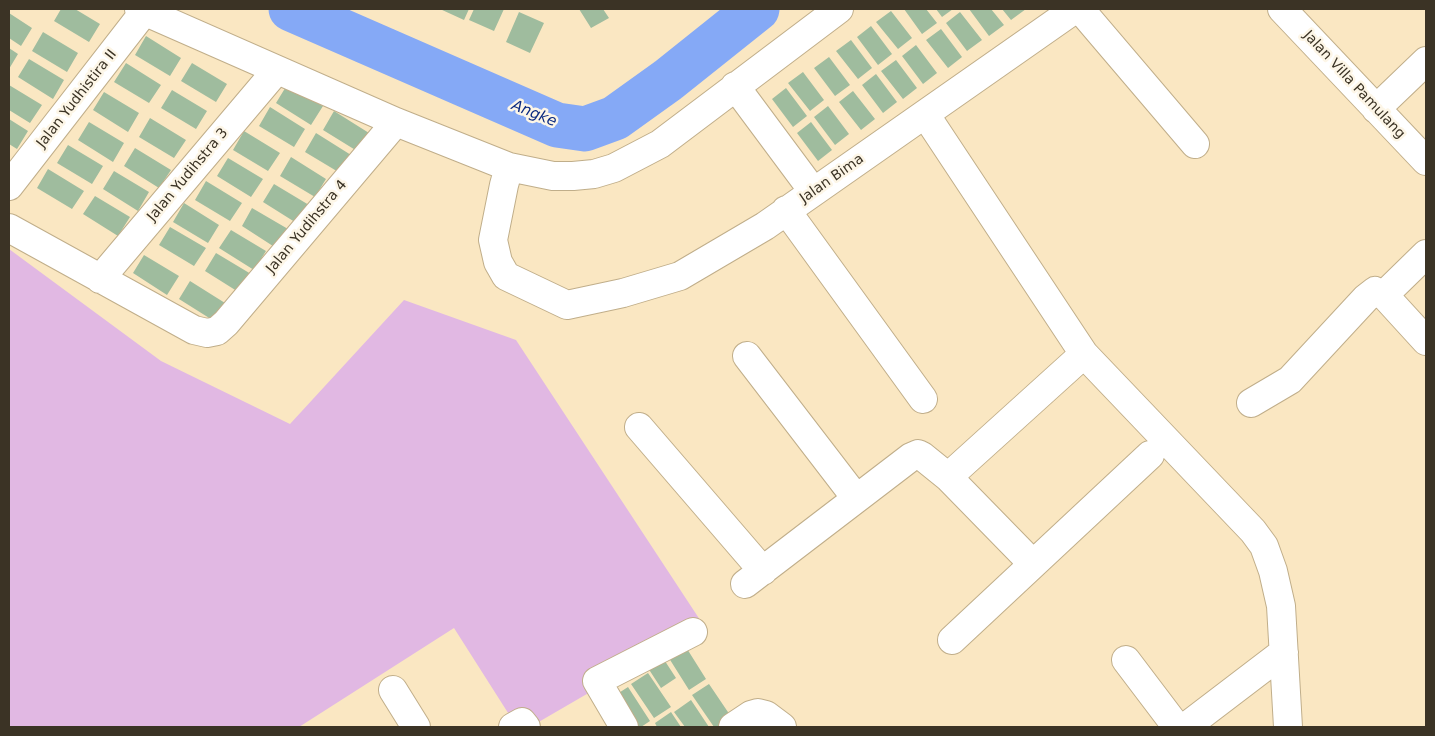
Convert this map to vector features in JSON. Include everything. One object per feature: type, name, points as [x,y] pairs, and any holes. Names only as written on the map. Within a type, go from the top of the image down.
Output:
[{"type":"street","points":[[142,10],[396,122],[509,167],[546,175],[573,176],[594,174],[614,168],[660,144],[734,86],[839,9]]},
{"type":"street","name":"Jalan Bima","points":[[509,167],[493,240],[498,262],[506,276],[567,305],[623,293],[680,276],[765,226],[1075,9]]},
{"type":"street","points":[[1080,9],[1195,144]]},
{"type":"street","name":"Jalan Villa Pamulang","points":[[1282,9],[1426,161]]},
{"type":"street","name":"Jalan Yudhistira II","points":[[9,186],[142,10]]},
{"type":"street","points":[[1376,109],[1426,61]]},
{"type":"street","name":"Jalan Yudihstra 3","points":[[100,279],[276,70]]},
{"type":"street","points":[[734,86],[813,191]]},
{"type":"street","points":[[924,114],[1084,354],[1253,531],[1264,546],[1273,571],[1281,606],[1288,727]]},
{"type":"street","name":"Jalan Yudihstra 4","points":[[100,279],[194,330],[207,333],[217,331],[226,323],[396,122]]},
{"type":"street","points":[[786,210],[923,399]]},
{"type":"street","points":[[9,228],[100,279]]},
{"type":"street","points":[[1384,296],[1426,254]]},
{"type":"street","points":[[1251,403],[1290,380],[1366,298],[1375,291],[1384,296],[1426,341]]},
{"type":"street","points":[[948,477],[1084,354]]},
{"type":"street","points":[[747,356],[856,498]]},
{"type":"street","points":[[639,427],[754,577],[856,498],[911,457],[918,454],[948,477],[1033,564]]},
{"type":"street","points":[[952,640],[1150,455]]},
{"type":"street","points":[[624,727],[597,681],[694,632]]},
{"type":"street","points":[[1126,660],[1176,726],[1182,727],[1187,726],[1284,652]]},
{"type":"street","points":[[393,690],[416,727]]},
{"type":"street","points":[[733,727],[751,715],[758,713],[766,715],[782,727]]},
{"type":"street","points":[[513,727],[522,722],[526,727]]},
{"type":"shaded area","points":[[9,249],[161,361],[290,424],[404,300],[516,340],[704,626],[530,727],[517,727],[454,628],[299,727],[9,727]]},
{"type":"building","points":[[61,9],[75,9],[100,24],[89,42],[54,21]]},
{"type":"building","points":[[440,9],[469,9],[464,20]]},
{"type":"building","points":[[474,9],[504,9],[494,31],[469,20]]},
{"type":"building","points":[[579,9],[603,9],[609,18],[591,28]]},
{"type":"building","points":[[904,9],[926,9],[937,23],[922,34]]},
{"type":"building","points":[[936,9],[953,9],[942,17]]},
{"type":"building","points":[[969,9],[991,9],[1004,25],[989,36]]},
{"type":"building","points":[[1002,9],[1026,9],[1011,20]]},
{"type":"building","points":[[891,11],[912,38],[898,49],[876,22]]},
{"type":"building","points":[[519,12],[544,23],[530,53],[506,42]]},
{"type":"building","points":[[960,12],[982,40],[967,51],[946,23]]},
{"type":"building","points":[[9,13],[32,28],[21,46],[9,38]]},
{"type":"building","points":[[871,26],[892,54],[878,65],[857,37]]},
{"type":"building","points":[[941,29],[962,57],[948,68],[926,40]]},
{"type":"building","points":[[43,32],[78,53],[67,72],[32,51]]},
{"type":"building","points":[[146,36],[181,58],[170,76],[135,55]]},
{"type":"building","points":[[851,40],[872,68],[858,79],[836,51]]},
{"type":"building","points":[[916,45],[937,73],[923,84],[902,56]]},
{"type":"building","points":[[9,48],[18,54],[9,69]]},
{"type":"building","points":[[829,57],[850,85],[835,96],[814,68]]},
{"type":"building","points":[[29,59],[64,80],[53,99],[18,77]]},
{"type":"building","points":[[896,60],[917,88],[903,99],[881,71]]},
{"type":"building","points":[[126,63],[161,85],[149,103],[114,82]]},
{"type":"building","points":[[192,63],[227,84],[216,102],[181,81]]},
{"type":"building","points":[[803,72],[824,100],[810,111],[788,83]]},
{"type":"building","points":[[876,74],[897,102],[883,113],[862,85]]},
{"type":"building","points":[[9,85],[42,105],[30,123],[9,110]]},
{"type":"building","points":[[287,85],[323,106],[311,125],[276,103]]},
{"type":"building","points":[[786,88],[807,116],[793,127],[772,99]]},
{"type":"building","points":[[172,90],[207,111],[196,129],[161,108]]},
{"type":"building","points":[[853,91],[875,119],[861,130],[839,102]]},
{"type":"building","points":[[104,92],[139,113],[128,132],[93,110]]},
{"type":"building","points":[[828,106],[849,134],[835,145],[814,117]]},
{"type":"building","points":[[270,107],[305,129],[294,147],[259,126]]},
{"type":"building","points":[[334,111],[369,133],[357,151],[323,130]]},
{"type":"building","points":[[150,118],[186,140],[174,158],[139,137]]},
{"type":"building","points":[[9,119],[28,131],[17,149],[9,144]]},
{"type":"building","points":[[89,122],[124,143],[113,162],[78,140]]},
{"type":"building","points":[[811,122],[832,150],[818,161],[797,133]]},
{"type":"building","points":[[244,131],[280,153],[268,171],[233,150]]},
{"type":"building","points":[[316,133],[351,155],[340,173],[305,152]]},
{"type":"building","points":[[68,145],[103,166],[92,184],[57,163]]},
{"type":"building","points":[[135,148],[171,170],[159,188],[124,166]]},
{"type":"building","points":[[291,157],[326,179],[315,197],[280,176]]},
{"type":"building","points":[[228,158],[263,179],[251,197],[217,176]]},
{"type":"building","points":[[48,169],[84,191],[72,209],[37,188]]},
{"type":"building","points":[[114,171],[149,192],[138,211],[103,189]]},
{"type":"building","points":[[206,181],[242,203],[230,221],[195,200]]},
{"type":"building","points":[[274,184],[309,205],[298,224],[263,202]]},
{"type":"building","points":[[95,196],[130,217],[118,236],[83,214]]},
{"type":"building","points":[[184,203],[219,225],[208,243],[173,222]]},
{"type":"building","points":[[252,208],[288,229],[276,248],[242,226]]},
{"type":"building","points":[[170,227],[206,248],[194,266],[159,245]]},
{"type":"building","points":[[231,230],[266,251],[254,270],[219,248]]},
{"type":"building","points":[[216,253],[251,274],[240,293],[205,271]]},
{"type":"building","points":[[144,255],[179,276],[167,295],[133,273]]},
{"type":"building","points":[[190,281],[225,303],[214,321],[179,299]]},
{"type":"building","points":[[684,644],[706,679],[689,690],[667,655]]},
{"type":"building","points":[[663,658],[676,678],[661,688],[648,668]]},
{"type":"building","points":[[648,673],[671,707],[654,718],[631,684]]},
{"type":"building","points":[[709,684],[732,718],[717,727],[714,727],[692,695]]},
{"type":"building","points":[[628,687],[650,721],[641,727],[630,727],[611,698]]},
{"type":"building","points":[[691,700],[709,727],[685,727],[674,712]]},
{"type":"building","points":[[671,712],[681,727],[657,727],[655,723]]},
{"type":"waterway","name":"Angke","points":[[291,9],[557,125],[585,129],[615,118],[668,80],[757,9]]}]
